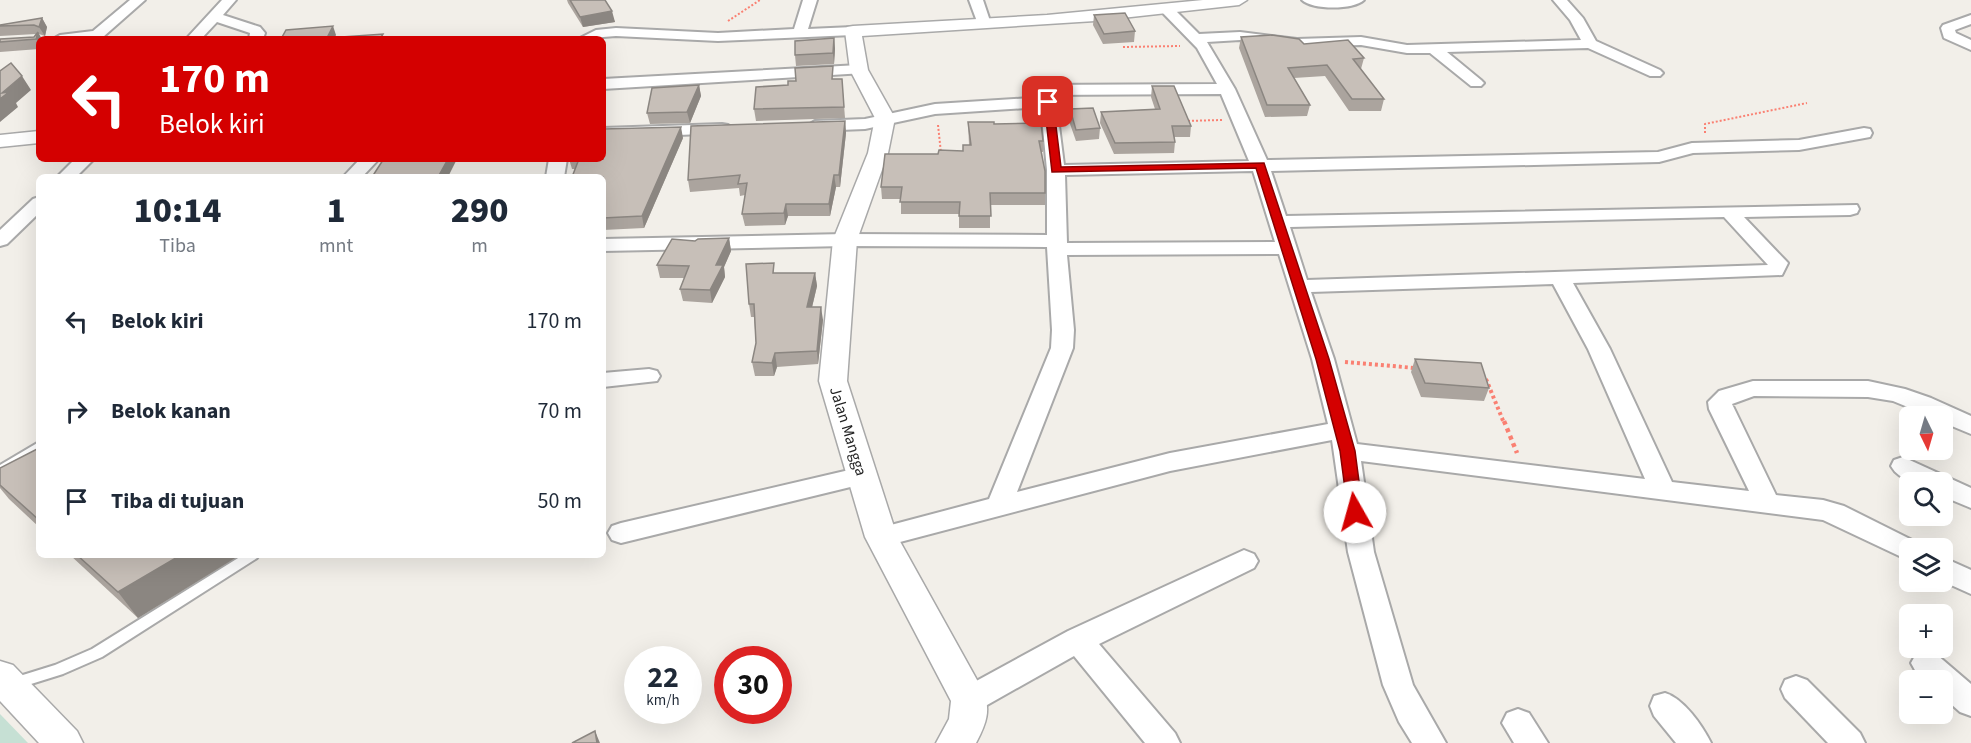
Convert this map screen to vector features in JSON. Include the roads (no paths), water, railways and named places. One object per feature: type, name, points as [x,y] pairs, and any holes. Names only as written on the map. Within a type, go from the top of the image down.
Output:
[{"type":"street","points":[[92,36],[98,34],[138,0]]},
{"type":"street","points":[[196,36],[229,0]]},
{"type":"street","points":[[800,33],[810,0]]},
{"type":"street","points":[[976,0],[984,24]]},
{"type":"street","points":[[593,36],[616,32],[718,37],[984,24],[1167,10],[1239,0]]},
{"type":"street","points":[[1309,0],[1321,4],[1357,0]]},
{"type":"street","points":[[1560,0],[1576,18],[1590,44]]},
{"type":"street","points":[[1167,10],[1203,46],[1227,89],[1260,165],[1323,359],[1345,441],[1361,552],[1392,663],[1404,699],[1430,743]]},
{"type":"street","points":[[213,16],[255,30],[258,33],[257,36]]},
{"type":"street","points":[[1971,19],[1948,28],[1949,35],[1971,46]]},
{"type":"street","points":[[853,31],[859,70],[885,118]]},
{"type":"street","points":[[1196,38],[1240,36],[1297,43],[1361,41],[1395,49],[1590,44],[1655,73]]},
{"type":"street","points":[[1434,49],[1476,84]]},
{"type":"street","points":[[606,84],[859,70]]},
{"type":"street","points":[[1034,101],[1035,90],[1227,89]]},
{"type":"street","points":[[797,127],[865,124],[935,109],[1034,101],[1048,102],[1056,170],[1062,348],[1000,504]]},
{"type":"street","name":"Jalan Mangga","points":[[885,118],[878,153],[845,240],[833,381],[881,537],[969,700]]},
{"type":"street","points":[[606,133],[738,129]]},
{"type":"street","points":[[1056,170],[1659,157],[1692,148],[1799,145],[1864,133]]},
{"type":"street","points":[[0,141],[36,137]]},
{"type":"street","points":[[69,174],[82,162]]},
{"type":"street","points":[[355,174],[367,162]]},
{"type":"street","points":[[0,240],[36,206]]},
{"type":"street","points":[[1280,222],[1850,209]]},
{"type":"street","points":[[1300,286],[1775,271],[1778,263],[1729,212]]},
{"type":"street","points":[[0,221],[20,221]]},
{"type":"street","points":[[606,245],[845,240],[1288,248]]},
{"type":"street","points":[[1560,279],[1599,350],[1663,490]]},
{"type":"street","points":[[606,380],[650,376]]},
{"type":"street","points":[[1767,503],[1721,409],[1720,402],[1727,396],[1754,388],[1878,390],[1923,403],[1971,426]]},
{"type":"street","points":[[881,537],[1000,504],[1190,457],[1345,441],[1524,472],[1835,513],[1899,545]]},
{"type":"street","points":[[1903,466],[1915,472]]},
{"type":"street","points":[[621,533],[862,476]]},
{"type":"street","points":[[1953,490],[1971,499]]},
{"type":"street","points":[[955,743],[968,724],[971,712],[969,700],[1078,640],[1245,561]]},
{"type":"street","points":[[1953,574],[1971,583]]},
{"type":"street","points":[[1078,640],[1164,743]]},
{"type":"street","points":[[1926,663],[1971,703]]},
{"type":"street","points":[[4,681],[64,743]]},
{"type":"street","points":[[1796,689],[1849,743]]},
{"type":"street","points":[[1665,706],[1695,743]]},
{"type":"lane","points":[[0,470],[36,448]]},
{"type":"lane","points":[[4,681],[58,670],[98,653],[248,558]]}]
